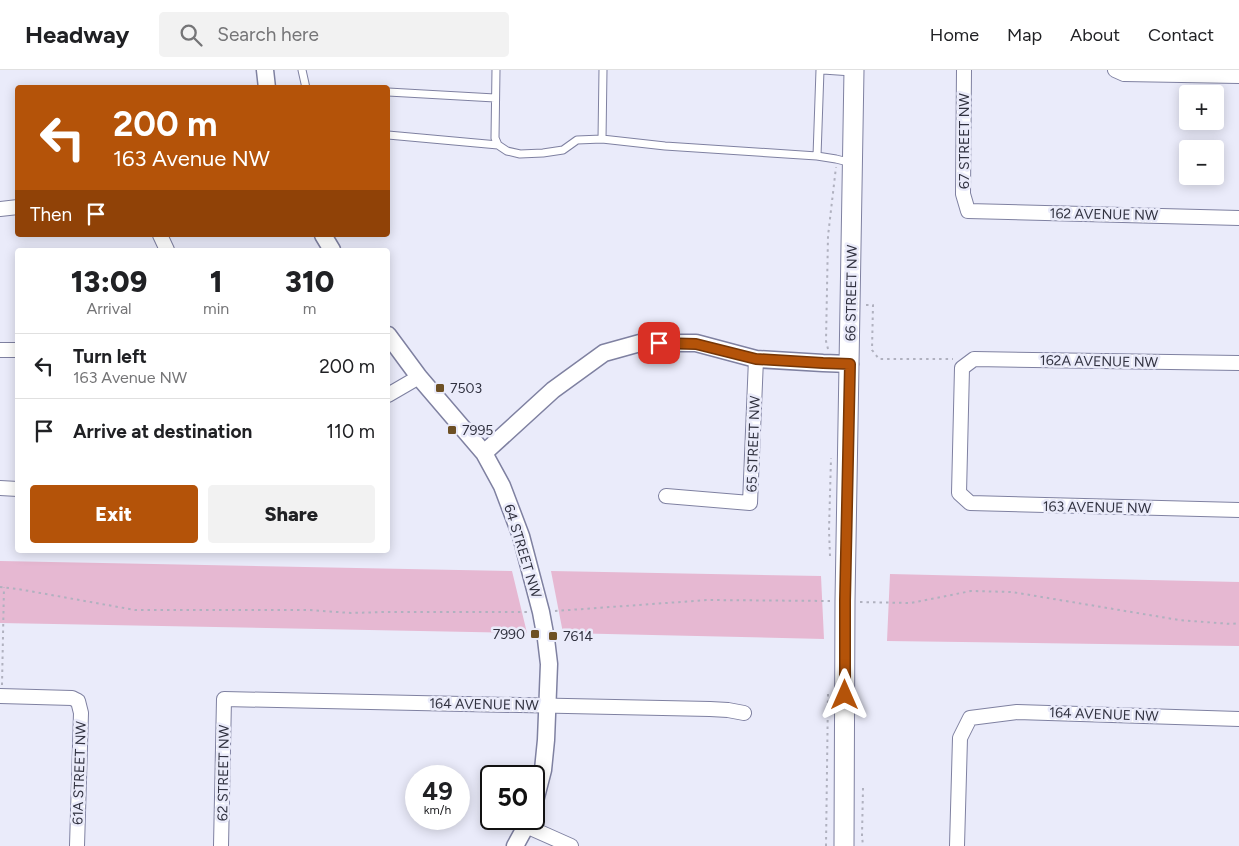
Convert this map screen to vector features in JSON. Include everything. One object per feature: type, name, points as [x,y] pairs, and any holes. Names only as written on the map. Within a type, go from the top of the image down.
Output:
[{"type":"main road","name":"66 STREET NW","points":[[844,846],[845,601],[841,363],[851,304],[845,161],[854,71]]},
{"type":"street","points":[[266,70],[267,85]]},
{"type":"street","name":"67 STREET NW","points":[[964,70],[963,194],[968,211]]},
{"type":"street","points":[[1115,70],[1124,74],[1239,76]]},
{"type":"street","points":[[0,209],[15,207]]},
{"type":"street","name":"162 AVENUE NW","points":[[968,211],[1239,218]]},
{"type":"street","points":[[324,237],[331,248]]},
{"type":"street","name":"64 STREET NW","points":[[390,338],[419,377],[484,453],[502,486],[516,520],[541,612],[549,664],[548,705],[542,765]]},
{"type":"street","points":[[484,453],[553,390],[604,353],[640,343],[696,344],[756,359],[841,363]]},
{"type":"street","points":[[0,350],[15,350]]},
{"type":"street","name":"65 STREET NW","points":[[666,496],[750,503],[756,359]]},
{"type":"street","name":"162A AVENUE NW","points":[[962,368],[974,359],[1239,363]]},
{"type":"street","name":"163 AVENUE NW","points":[[962,368],[959,494],[970,504],[1239,510]]},
{"type":"street","points":[[390,394],[419,377]]},
{"type":"street","points":[[0,488],[15,489]]},
{"type":"street","name":"61A STREET NW","points":[[1,696],[72,698],[78,701],[81,713],[76,846]]},
{"type":"street","name":"164 AVENUE NW","points":[[224,699],[710,709],[744,713]]},
{"type":"street","name":"62 STREET NW","points":[[221,846],[224,699]]},
{"type":"street","name":"164 AVENUE NW","points":[[957,846],[960,738],[970,718],[1017,712],[1239,719]]},
{"type":"street","points":[[515,846],[523,830]]},
{"type":"street","points":[[540,830],[571,846]]},
{"type":"lane","points":[[302,70],[306,85]]},
{"type":"lane","points":[[496,70],[495,138],[498,145],[507,152],[520,154],[543,153],[563,150],[577,140],[602,139],[665,146],[817,156],[845,161]]},
{"type":"lane","points":[[602,139],[603,70]]},
{"type":"lane","points":[[817,156],[821,70],[854,71]]},
{"type":"lane","points":[[390,92],[495,98]]},
{"type":"lane","points":[[390,135],[498,145]]},
{"type":"path","points":[[841,363],[826,341],[828,236],[845,161]]},
{"type":"path","points":[[851,304],[873,305],[872,350],[879,359],[953,359],[962,368]]},
{"type":"path","points":[[830,557],[831,453]]},
{"type":"path","points":[[0,587],[135,610],[309,610],[351,613],[541,612],[708,600],[911,603],[971,591],[1012,592],[1179,620],[1239,624]]},
{"type":"path","points":[[1,696],[4,587]]},
{"type":"path","points":[[826,846],[828,694]]},
{"type":"path","points":[[863,788],[863,846]]},
{"type":"shaded area","points":[[0,561],[512,571],[527,633],[0,623]]},
{"type":"shaded area","points":[[551,571],[821,576],[824,639],[563,633]]},
{"type":"shaded area","points":[[890,574],[1239,582],[1239,646],[887,641]]},
{"type":"place","name":"7503","points":[[440,388]]},
{"type":"place","name":"7995","points":[[452,430]]},
{"type":"place","name":"7990","points":[[535,634]]},
{"type":"place","name":"7614","points":[[553,636]]},
{"type":"route","points":[[659,343],[696,344],[756,359],[850,364],[845,695]]}]
